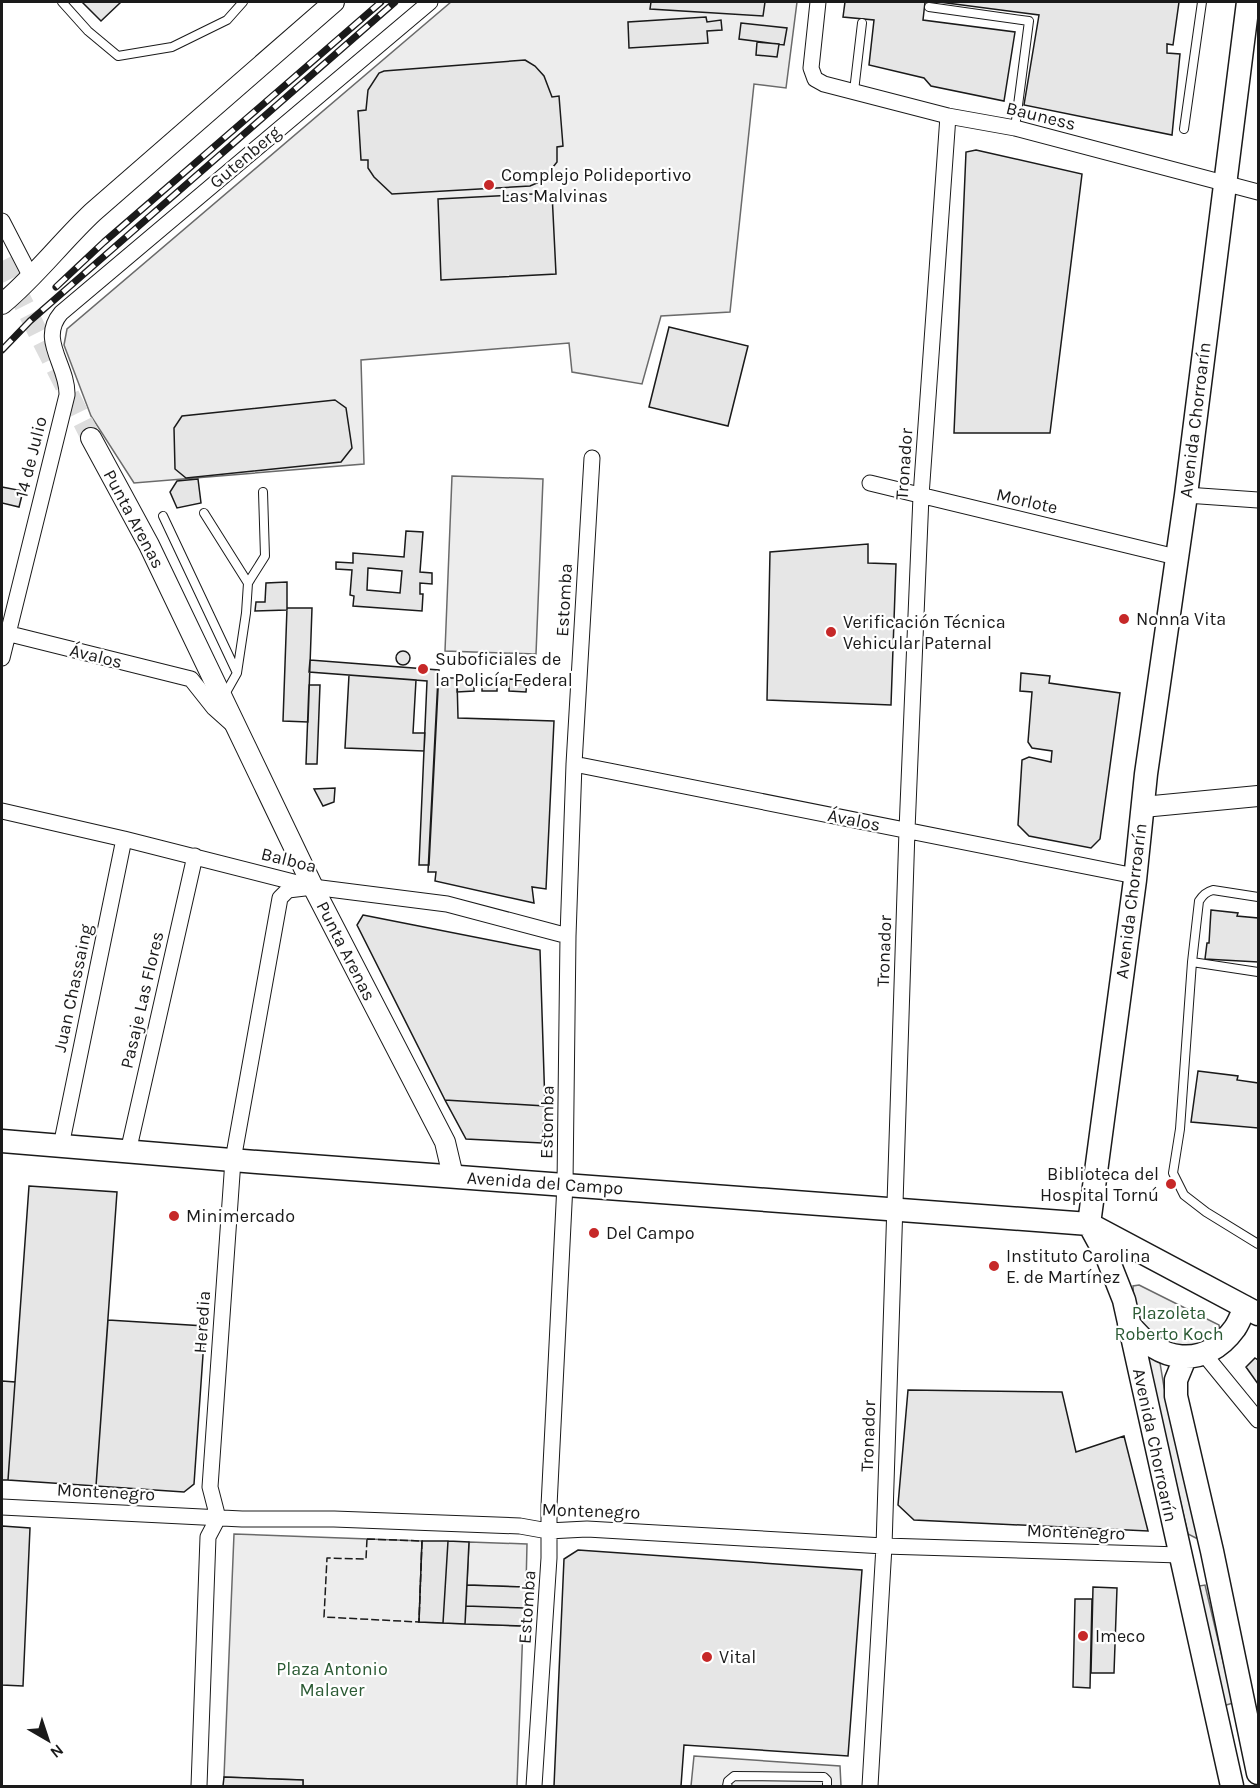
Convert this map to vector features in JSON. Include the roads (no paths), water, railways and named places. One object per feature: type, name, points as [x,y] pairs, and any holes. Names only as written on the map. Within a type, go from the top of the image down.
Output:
[{"type":"main road","name":"Avenida Chorroarín","points":[[1232,1786],[1128,1322],[1117,1279],[1089,1224],[1186,495],[1248,2]]},
{"type":"main road","name":"Avenida del Campo","points":[[2,1141],[1089,1224]]},
{"type":"main road","points":[[1089,1224],[1252,1310],[1222,1343],[1194,1356],[1168,1355],[1152,1347],[1138,1336],[1128,1322]]},
{"type":"main road","name":"Avenida Chorroarín","points":[[1194,1356],[1176,1380],[1176,1396],[1212,1551],[1258,1773]]},
{"type":"main road","points":[[1179,1556],[1212,1551]]},
{"type":"main road","points":[[1219,1730],[1248,1725]]},
{"type":"street","points":[[2,304],[31,277],[71,232],[334,2]]},
{"type":"street","name":"Gutenberg","points":[[64,405],[67,384],[51,337],[54,321],[61,313],[430,2]]},
{"type":"street","name":"Bauness","points":[[818,2],[811,68],[815,79],[824,84],[948,116],[1015,128],[1258,192]]},
{"type":"street","name":"Tronador","points":[[870,1786],[884,1546],[907,830],[921,496],[948,116]]},
{"type":"street","points":[[2,221],[31,277]]},
{"type":"street","name":"14 de Julio","points":[[2,658],[4,633],[64,405]]},
{"type":"street","name":"Punta Arenas","points":[[91,438],[149,546],[224,698],[235,726],[312,887],[445,1142],[453,1176]]},
{"type":"street","name":"Estomba","points":[[534,1786],[549,1558],[548,1532],[565,1184],[568,936],[574,765],[592,458]]},
{"type":"street","name":"Morlote","points":[[870,483],[1176,557]]},
{"type":"street","points":[[1186,495],[1258,500]]},
{"type":"street","name":"Ávalos","points":[[4,633],[191,679]]},
{"type":"street","name":"Punta Arenas","points":[[191,679],[214,708],[235,726]]},
{"type":"street","name":"Ávalos","points":[[574,765],[1135,876]]},
{"type":"street","points":[[1143,807],[1258,796]]},
{"type":"street","name":"Balboa","points":[[2,811],[195,856],[312,887],[447,904],[568,936]]},
{"type":"street","name":"Juan Chassaing","points":[[61,1146],[124,839]]},
{"type":"street","name":"Pasaje Las Flores","points":[[128,1152],[195,856]]},
{"type":"street","name":"Heredia","points":[[218,1518],[210,1487],[233,1160],[280,898],[288,890],[312,887]]},
{"type":"street","points":[[1194,1356],[1258,1420]]},
{"type":"street","name":"Montenegro","points":[[2,1507],[218,1518],[334,1519],[520,1526],[548,1532],[586,1529],[884,1546],[1179,1556]]},
{"type":"street","points":[[199,1786],[208,1537],[218,1518]]},
{"type":"lane","points":[[62,2],[88,32],[118,56],[172,46],[227,20],[243,2]]},
{"type":"lane","points":[[1184,129],[1202,2]]},
{"type":"lane","points":[[929,7],[1029,21],[1015,128]]},
{"type":"lane","points":[[854,91],[862,23]]},
{"type":"lane","points":[[224,698],[237,673],[248,584],[265,556],[263,492]]},
{"type":"lane","points":[[204,513],[248,584]]},
{"type":"lane","name":"Punta Arenas","points":[[163,516],[237,673]]},
{"type":"lane","points":[[1258,897],[1213,890],[1207,892],[1199,901],[1192,962],[1180,1129],[1173,1173],[1184,1195],[1206,1212],[1258,1244]]},
{"type":"lane","points":[[1192,962],[1258,972]]},
{"type":"lane","points":[[727,1786],[730,1777],[746,1776],[824,1777],[827,1780],[827,1786]]},
{"type":"tunnel","points":[[2,261],[91,438]]},
{"type":"railway","points":[[56,287],[104,242],[381,2]]},
{"type":"railway","points":[[2,350],[30,321],[395,2]]},
{"type":"place","name":"Complejo Polideportivo Las Malvinas","points":[[489,185]]},
{"type":"place","name":"Nonna Vita","points":[[1124,619]]},
{"type":"place","name":"Verificación Técnica Vehicular Paternal","points":[[831,632]]},
{"type":"place","name":"Suboficiales de la Policía Federal","points":[[423,669]]},
{"type":"place","name":"Biblioteca del Hospital Tornú","points":[[1171,1184]]},
{"type":"place","name":"Minimercado","points":[[174,1216]]},
{"type":"place","name":"Del Campo","points":[[594,1233]]},
{"type":"place","name":"Instituto Carolina E. de Martínez","points":[[994,1266]]},
{"type":"place","name":"Imeco","points":[[1083,1636]]},
{"type":"place","name":"Vital","points":[[707,1657]]},
{"type":"park label","name":"Plazoleta Roberto Koch","points":[[1169,1323]]},
{"type":"park label","name":"Plaza Antonio Malaver","points":[[332,1679]]}]
